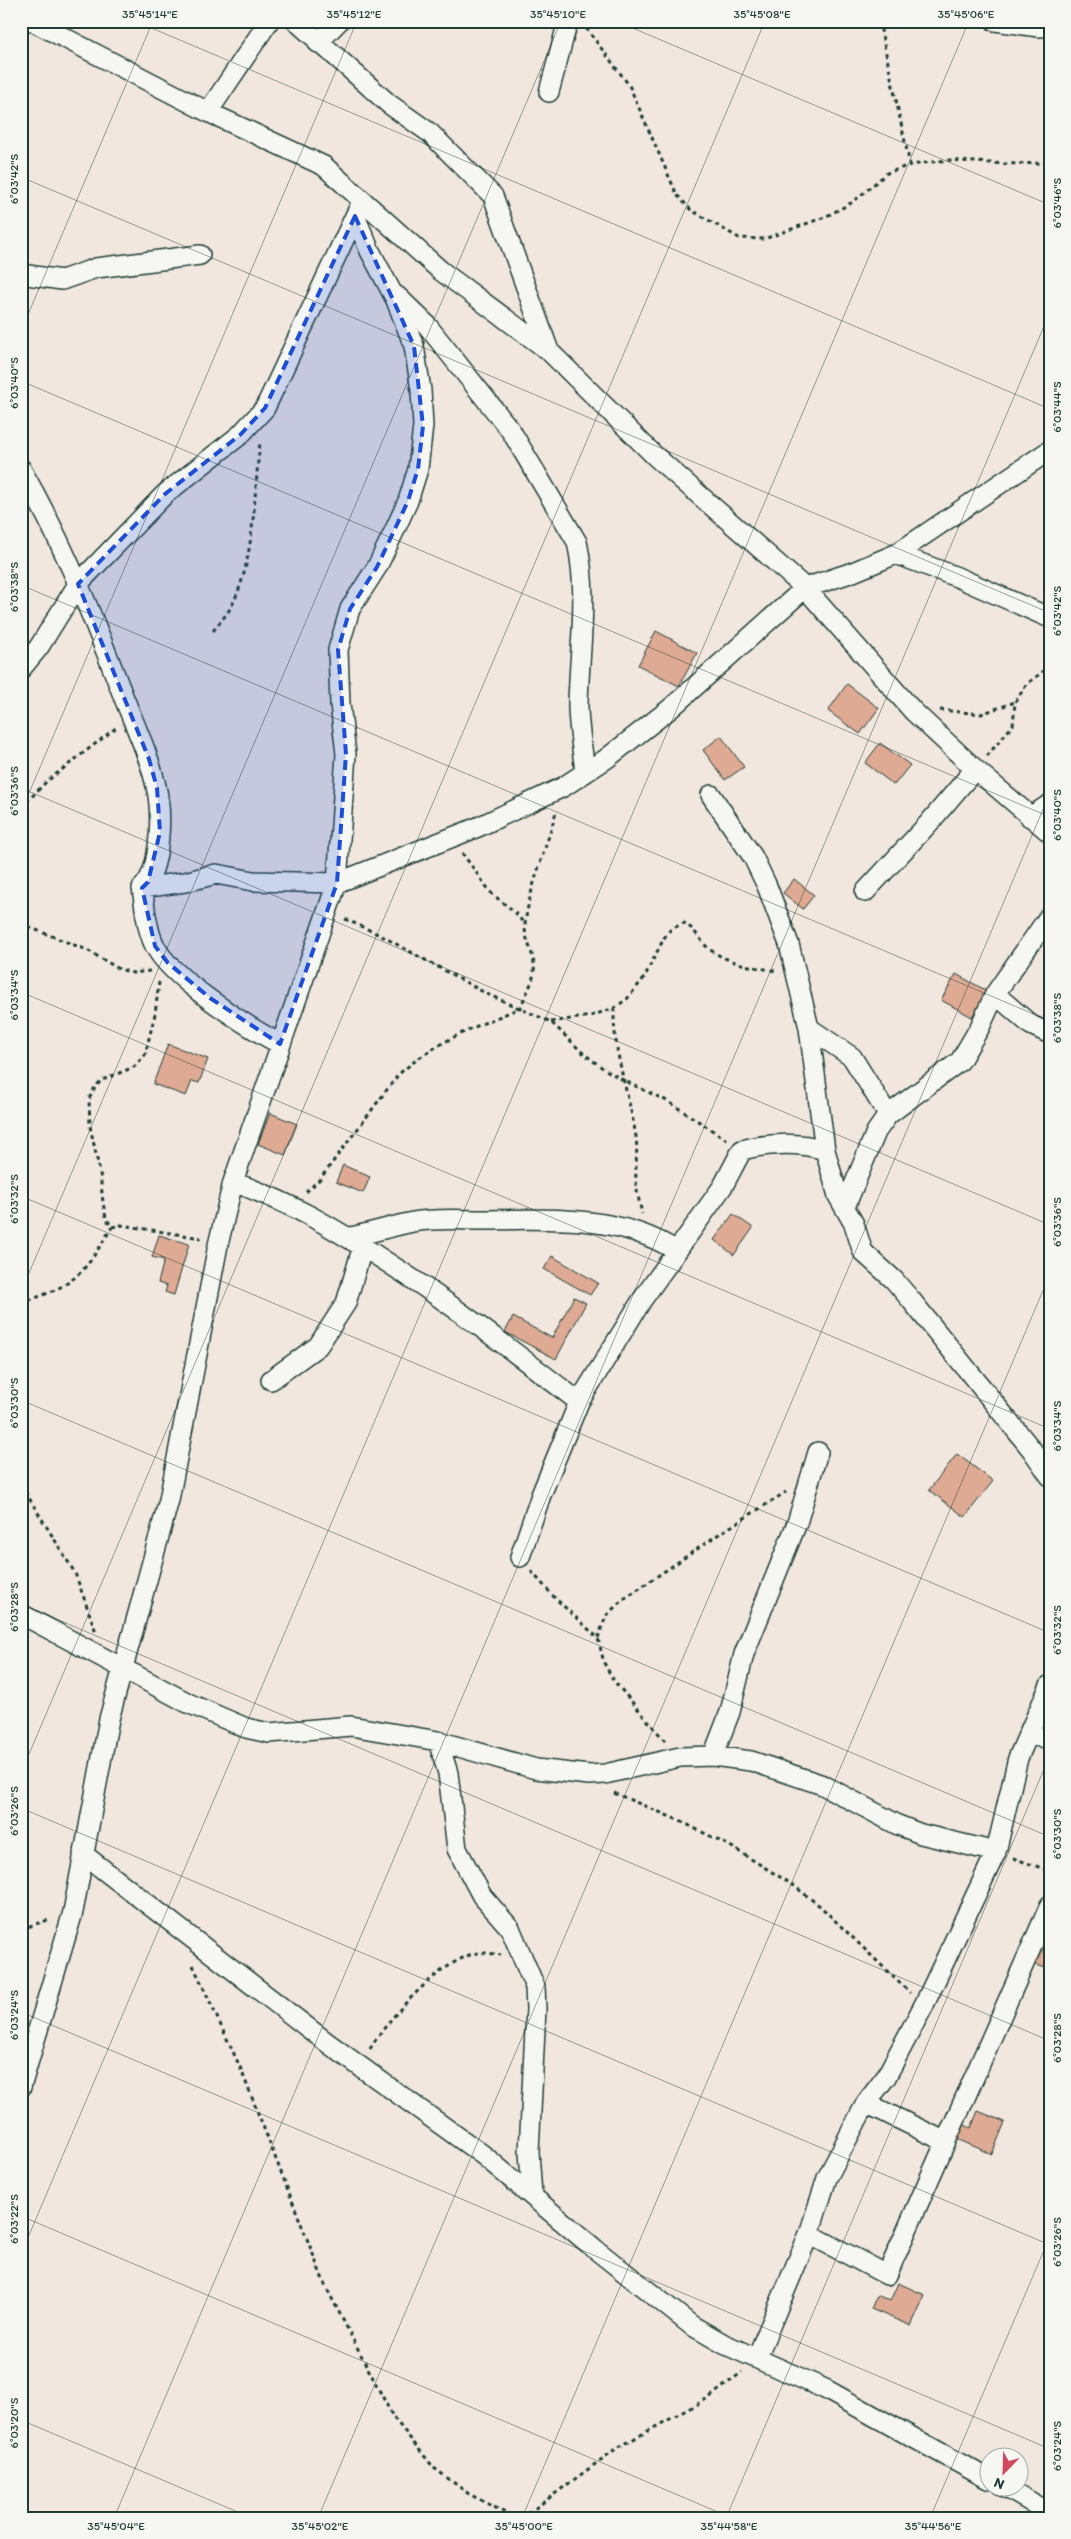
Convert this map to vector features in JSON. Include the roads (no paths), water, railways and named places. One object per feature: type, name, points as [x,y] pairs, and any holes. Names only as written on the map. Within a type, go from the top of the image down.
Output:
[{"type":"street","points":[[32,21],[208,112],[324,166],[359,209],[549,351],[655,456],[805,588],[913,711],[975,769],[1050,833]]},
{"type":"street","points":[[208,112],[269,21]]},
{"type":"street","points":[[296,21],[318,43],[389,104],[430,133],[493,196],[549,351]]},
{"type":"street","points":[[318,43],[339,21]]},
{"type":"street","points":[[549,92],[568,21]]},
{"type":"street","points":[[995,21],[1039,27],[1050,26]]},
{"type":"street","points":[[21,2087],[73,1912],[109,1719],[171,1491],[218,1246],[233,1182],[314,951],[325,911],[337,883],[346,754],[340,704],[338,650],[350,609],[377,567],[408,501],[418,469],[423,426],[421,390],[414,346],[389,288],[370,251],[359,209]]},
{"type":"street","points":[[21,669],[40,647],[78,584],[165,494],[240,435],[265,408],[359,209]]},
{"type":"street","points":[[21,274],[62,280],[96,268],[200,255]]},
{"type":"street","points":[[389,288],[426,324],[511,431],[577,542],[581,559],[582,587],[578,707],[585,773]]},
{"type":"street","points":[[142,888],[184,882],[216,874],[253,881],[337,883],[446,840],[563,787],[606,759],[671,708],[805,588],[853,572],[896,554],[1050,450]]},
{"type":"street","points":[[21,469],[40,501],[78,584],[149,759],[161,818],[153,865],[148,882],[142,888]]},
{"type":"street","points":[[896,554],[957,577],[1050,618]]},
{"type":"street","points":[[865,892],[930,823],[975,769]]},
{"type":"street","points":[[711,795],[753,857],[767,886],[789,944],[809,1028],[825,1150],[831,1174],[863,1252],[894,1280],[911,1300],[1032,1450],[1050,1476]]},
{"type":"street","points":[[1030,817],[1050,804]]},
{"type":"street","points":[[142,888],[149,931],[166,969],[234,1016],[280,1044]]},
{"type":"street","points":[[845,1207],[876,1132],[888,1115],[960,1060],[980,1026],[995,994],[1050,915]]},
{"type":"street","points":[[995,994],[1031,1025],[1050,1034]]},
{"type":"street","points":[[809,1028],[852,1057],[888,1115]]},
{"type":"street","points":[[520,1557],[541,1495],[580,1402],[624,1328],[675,1250],[723,1186],[742,1150],[770,1145],[806,1144],[825,1150]]},
{"type":"street","points":[[233,1182],[293,1205],[356,1242],[456,1308],[580,1402]]},
{"type":"street","points":[[356,1242],[378,1232],[413,1222],[455,1220],[580,1221],[602,1223],[647,1234],[675,1250]]},
{"type":"street","points":[[271,1380],[318,1346],[346,1303],[356,1242]]},
{"type":"street","points":[[713,1756],[730,1712],[744,1654],[797,1523],[818,1452]]},
{"type":"street","points":[[21,1614],[188,1703],[246,1728],[269,1733],[350,1726],[438,1741],[536,1769],[589,1775],[605,1774],[680,1757],[713,1756],[751,1761],[823,1785],[898,1825],[929,1836],[996,1852]]},
{"type":"street","points":[[757,2358],[809,2234],[827,2178],[866,2103],[886,2077],[924,2005],[996,1852],[1012,1777],[1050,1685]]},
{"type":"street","points":[[1029,1733],[1050,1741]]},
{"type":"street","points":[[438,1741],[448,1778],[452,1823],[457,1849],[482,1896],[510,1928],[535,1987],[536,2009],[529,2152],[532,2196]]},
{"type":"street","points":[[83,1854],[175,1923],[293,2016],[484,2154],[630,2278],[692,2325],[724,2344],[825,2389],[978,2473]]},
{"type":"street","points":[[809,2234],[887,2275],[1050,1905]]},
{"type":"street","points":[[866,2103],[946,2142]]},
{"type":"street","points":[[1020,2496],[1050,2512]]}]
